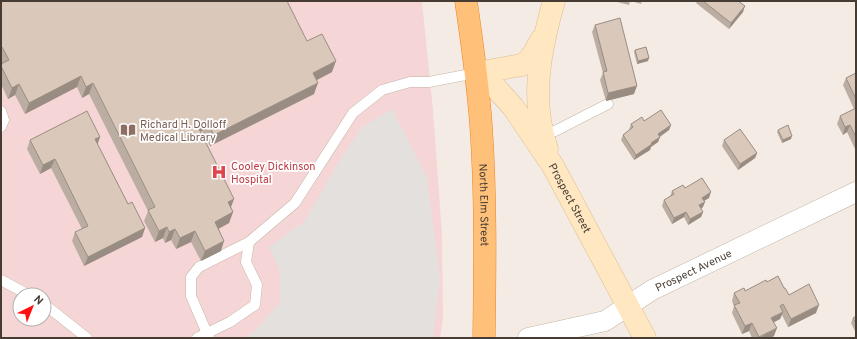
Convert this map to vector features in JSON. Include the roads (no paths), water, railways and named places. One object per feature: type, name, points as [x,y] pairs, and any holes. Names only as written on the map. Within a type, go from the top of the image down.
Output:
[{"type":"highway","name":"North Elm Street","points":[[470,2],[481,124],[485,203],[484,338]]},
{"type":"main road","points":[[553,1],[539,70],[538,106],[542,136],[553,166]]},
{"type":"main road","points":[[476,73],[522,65],[529,60],[534,53],[546,30]]},
{"type":"main road","name":"Prospect Street","points":[[476,73],[495,87],[512,108],[553,166],[645,338]]},
{"type":"street","name":"Prospect Avenue","points":[[528,338],[605,321],[652,290],[856,192]]},
{"type":"lane","points":[[208,336],[191,296],[191,278],[198,267],[249,242],[295,203],[353,113],[382,90],[410,82],[429,82],[476,73]]},
{"type":"lane","points":[[542,136],[608,104]]},
{"type":"lane","points":[[1,111],[4,120],[1,127]]},
{"type":"lane","points":[[197,338],[208,336],[255,305],[257,285],[246,262],[249,242]]},
{"type":"lane","points":[[1,280],[14,287]]},
{"type":"lane","points":[[52,310],[87,338]]},
{"type":"place","name":"Richard H. Dolloff Medical Library","points":[[128,130]]},
{"type":"place","name":"Cooley Dickinson Hospital","points":[[219,172]]}]
